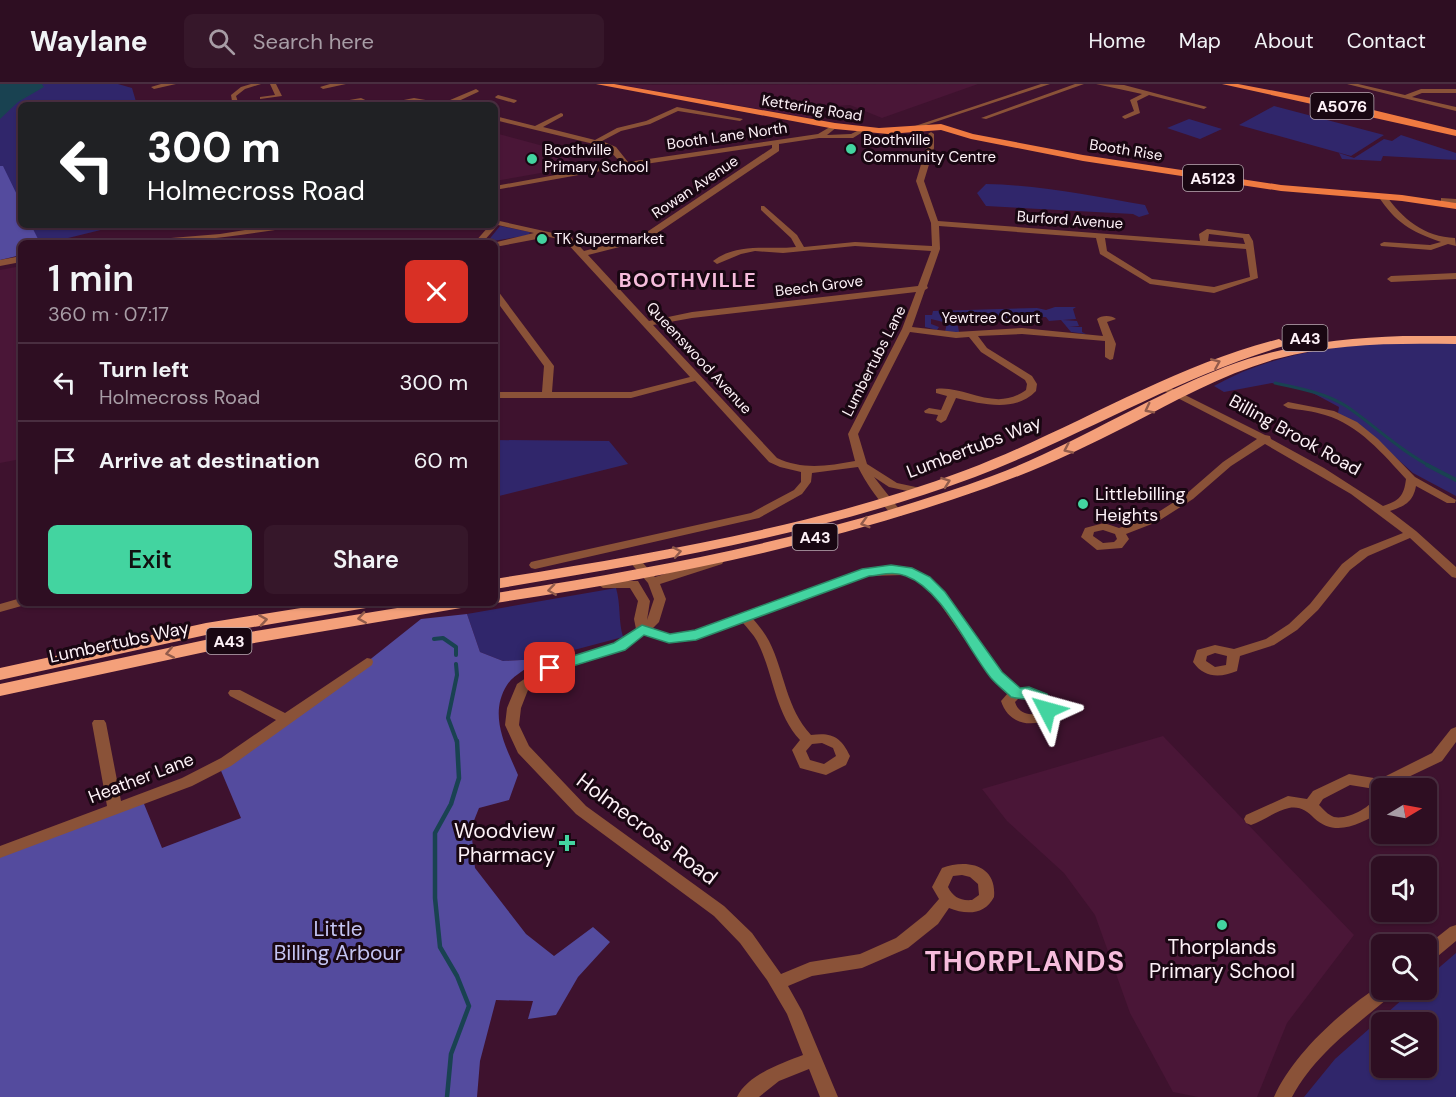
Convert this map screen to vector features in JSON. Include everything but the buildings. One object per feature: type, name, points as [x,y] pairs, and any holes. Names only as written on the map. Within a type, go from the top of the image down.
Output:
[{"type":"highway","name":"Lumbertubs Way","points":[[498,598],[649,578],[897,514],[983,485],[1063,452],[1229,357],[1281,342],[1377,331],[1456,332]]},
{"type":"highway","name":"Lumbertubs Way","points":[[498,583],[634,560],[802,525],[886,502],[921,491],[1048,442],[1170,391],[1289,351],[1364,340],[1456,340]]},
{"type":"highway","name":"Lumbertubs Way","points":[[0,674],[206,629],[330,606]]},
{"type":"highway","name":"Lumbertubs Way","points":[[0,690],[219,643],[443,606]]},
{"type":"main road","name":"Kettering Road","points":[[600,84],[863,130],[937,129]]},
{"type":"main road","name":"A5076","points":[[1227,84],[1370,112],[1456,133]]},
{"type":"main road","name":"Kettering Road","points":[[879,130],[937,129]]},
{"type":"main road","name":"Booth Rise","points":[[937,129],[1069,156],[1239,182],[1382,196],[1456,207]]},
{"type":"street","points":[[154,87],[173,84]]},
{"type":"street","points":[[235,102],[234,94],[252,84]]},
{"type":"street","points":[[262,98],[279,96],[273,84]]},
{"type":"street","points":[[323,87],[343,84]]},
{"type":"street","points":[[937,129],[954,116],[1047,84]]},
{"type":"street","points":[[984,118],[1079,84]]},
{"type":"street","points":[[1099,84],[1204,107]]},
{"type":"street","points":[[1350,84],[1456,109]]},
{"type":"street","points":[[1421,84],[1433,90]]},
{"type":"street","points":[[1406,96],[1433,90],[1456,91]]},
{"type":"street","points":[[451,102],[476,91]]},
{"type":"street","points":[[1125,117],[1138,112],[1133,100],[1147,94]]},
{"type":"street","points":[[1014,96],[1031,101]]},
{"type":"street","points":[[498,102],[506,99]]},
{"type":"street","points":[[345,102],[361,100],[366,102]]},
{"type":"street","points":[[401,102],[414,100],[426,102]]},
{"type":"street","points":[[596,142],[619,129],[648,123],[677,109],[740,119]]},
{"type":"street","points":[[536,128],[561,115]]},
{"type":"street","points":[[498,119],[596,142],[613,149],[626,165]]},
{"type":"street","name":"Booth Lane North","points":[[820,136],[835,126]]},
{"type":"street","name":"Lumbertubs Lane","points":[[897,514],[875,489],[861,463],[854,444],[854,429],[907,329],[924,288],[936,249],[935,224],[920,181],[937,129]]},
{"type":"street","name":"Booth Lane North","points":[[498,187],[626,165],[820,136],[845,137],[858,134],[863,130]]},
{"type":"street","name":"Rowan Avenue","points":[[582,254],[644,238],[776,149],[775,143]]},
{"type":"street","name":"Rowan Avenue","points":[[622,245],[755,158],[755,154],[748,147]]},
{"type":"street","points":[[1382,196],[1394,215],[1405,224],[1454,241]]},
{"type":"street","points":[[1444,200],[1456,201]]},
{"type":"street","points":[[764,208],[795,237],[801,249]]},
{"type":"street","name":"Queenswood Avenue","points":[[498,224],[565,238],[774,460],[786,466],[807,470],[861,463]]},
{"type":"street","name":"Burford Avenue","points":[[935,224],[1250,247]]},
{"type":"street","points":[[191,231],[233,228]]},
{"type":"street","points":[[187,240],[273,228]]},
{"type":"street","points":[[481,240],[491,228]]},
{"type":"street","points":[[1100,235],[1103,252],[1141,278],[1203,290],[1223,289],[1254,278],[1248,238],[1216,231],[1204,232],[1204,243]]},
{"type":"street","points":[[498,244],[534,237],[542,232]]},
{"type":"street","points":[[1384,244],[1396,247],[1431,248],[1454,241]]},
{"type":"street","points":[[717,261],[750,250],[801,249],[855,244],[936,249]]},
{"type":"street","points":[[0,263],[18,260]]},
{"type":"street","points":[[1391,279],[1456,276]]},
{"type":"street","name":"Beech Grove","points":[[647,324],[692,315],[924,288]]},
{"type":"street","points":[[498,297],[549,366],[547,394]]},
{"type":"street","points":[[1110,357],[1110,339],[1102,319],[1111,319]]},
{"type":"street","name":"Yewtree Court","points":[[907,329],[944,335],[1022,331],[1110,339]]},
{"type":"street","points":[[939,391],[1008,401],[1025,397],[1033,387],[1029,378],[990,355],[979,346],[972,335]]},
{"type":"street","points":[[498,394],[631,395],[697,378]]},
{"type":"street","name":"Billing Brook Road","points":[[1170,391],[1266,438],[1330,474],[1412,533],[1456,574]]},
{"type":"street","points":[[929,411],[942,417],[953,393]]},
{"type":"street","points":[[1288,405],[1331,413],[1349,423],[1373,440],[1411,479],[1451,501]]},
{"type":"street","points":[[1119,532],[1153,520],[1189,497],[1227,464],[1266,438]]},
{"type":"street","points":[[861,463],[880,479],[893,485],[921,491]]},
{"type":"street","points":[[535,565],[755,516],[798,492],[806,482],[807,470]]},
{"type":"street","points":[[1383,510],[1402,503],[1410,495],[1411,479]]},
{"type":"street","points":[[1234,653],[1270,642],[1293,627],[1314,608],[1346,567],[1364,553],[1412,533]]},
{"type":"street","points":[[634,560],[649,578]]},
{"type":"street","points":[[583,585],[634,584],[644,601],[642,630],[669,638],[687,636],[745,617],[867,572],[891,569],[907,571],[925,580],[940,595],[997,676],[1017,693]]},
{"type":"street","name":"Holmecross Road","points":[[649,578],[660,599],[653,622],[620,646],[550,668],[522,687],[514,708],[512,725],[523,749],[557,788],[606,830],[719,911],[746,938],[778,983],[794,1011],[830,1097]]},
{"type":"street","points":[[0,608],[18,603]]},
{"type":"street","points":[[745,617],[764,641],[784,706],[799,731],[808,740]]},
{"type":"street","name":"Heather Lane","points":[[0,852],[187,782],[226,762],[367,662]]},
{"type":"street","points":[[235,693],[286,719]]},
{"type":"street","points":[[99,723],[116,808]]},
{"type":"street","points":[[1403,778],[1437,757],[1456,732]]},
{"type":"street","points":[[1311,805],[1318,795],[1349,779],[1371,788]]},
{"type":"street","points":[[1251,819],[1288,802],[1311,805],[1328,821],[1346,823],[1371,810]]},
{"type":"street","points":[[778,983],[810,969],[862,961],[902,943],[932,920],[947,900]]},
{"type":"street","points":[[1437,947],[1456,932]]},
{"type":"street","points":[[1283,1097],[1293,1076],[1322,1044],[1374,1000]]},
{"type":"street","points":[[746,1097],[773,1075],[814,1059]]},
{"type":"shaded area","points":[[0,84],[118,84],[132,88],[136,102],[18,102],[18,228],[109,228],[60,240],[18,240],[18,246],[0,248]]},
{"type":"shaded area","points":[[978,84],[882,118],[850,105],[821,107],[810,118],[621,85]]},
{"type":"shaded area","points":[[1274,106],[1384,135],[1351,156],[1239,125]]},
{"type":"shaded area","points":[[1189,119],[1222,129],[1200,139],[1167,128]]},
{"type":"shaded area","name":"Boothville Primary School","points":[[498,134],[562,151],[575,167],[498,180]]},
{"type":"shaded area","points":[[1401,135],[1456,153],[1456,160],[1383,156],[1381,161],[1342,159],[1339,153],[1354,158],[1384,139],[1392,141]]},
{"type":"shaded area","points":[[986,184],[1046,189],[1145,205],[1149,214],[1139,217],[1133,214],[986,206],[977,193]]},
{"type":"shaded area","points":[[500,226],[530,232],[529,235],[489,240]]},
{"type":"shaded area","points":[[18,267],[18,460],[0,463],[0,270]]},
{"type":"shaded area","points":[[1055,307],[1076,307],[1073,309],[1076,319],[1063,320],[1077,321],[1079,326],[1069,327],[1082,327],[1082,332],[1086,334],[1071,332],[1061,320],[1049,321],[1046,317],[1007,318],[988,314],[994,318],[981,315],[983,322],[979,316],[968,317],[967,323],[960,319],[948,319],[948,323],[958,326],[959,332],[945,332],[947,323],[931,319],[931,324],[939,327],[937,330],[925,327],[925,315],[932,315],[933,311],[1037,308],[1046,310]]},
{"type":"shaded area","points":[[1378,343],[1456,343],[1456,496],[1413,473],[1376,440],[1338,413],[1339,407],[1311,392],[1272,383],[1224,392],[1214,386],[1273,361],[1314,351]]},
{"type":"shaded area","points":[[498,440],[609,441],[628,464],[498,496]]},
{"type":"shaded area","points":[[616,588],[623,637],[540,659],[503,661],[480,652],[467,614]]},
{"type":"shaded area","name":"Thorplands Primary School","points":[[1163,736],[1354,935],[1287,1023],[1257,1097],[1198,1097],[1173,1092],[1130,1013],[1095,915],[1064,873],[1007,821],[982,789]]},
{"type":"shaded area","points":[[1456,953],[1456,1097],[1304,1097],[1335,1059],[1371,1027],[1371,1078],[1437,1078],[1437,1012],[1388,1012],[1402,1000],[1437,1000],[1437,969]]},
{"type":"green space","points":[[0,166],[3,166],[18,197],[18,228],[32,228],[38,240],[18,240],[18,256],[0,260]]},
{"type":"green space","name":"Little Billing Arbour","points":[[467,614],[480,652],[503,661],[540,659],[513,678],[502,696],[499,708],[501,731],[518,775],[509,800],[479,808],[471,828],[475,868],[526,934],[554,956],[593,927],[610,942],[578,977],[556,1015],[528,1019],[533,1001],[496,1000],[480,1061],[477,1097],[0,1097],[0,853],[142,799],[162,848],[241,818],[219,766],[338,685],[421,619]]},
{"type":"water","points":[[0,84],[42,84],[44,87],[18,102],[0,119]]},
{"type":"waterway","points":[[1275,383],[1338,401],[1408,453],[1430,466]]},
{"type":"waterway","points":[[1427,465],[1456,480]]},
{"type":"waterway","points":[[434,639],[443,638],[456,647],[456,655]]},
{"type":"waterway","points":[[456,664],[457,675],[448,718],[457,742]]},
{"type":"waterway","points":[[447,1097],[451,1054],[469,1006],[457,976],[440,947],[435,898],[435,833],[451,804],[459,778],[457,741]]},
{"type":"place","name":"Boothville Community Centre","points":[[851,149]]},
{"type":"place","name":"Boothville Primary School","points":[[532,159]]},
{"type":"place","name":"TK Supermarket","points":[[542,239]]},
{"type":"place","name":"Littlebilling Heights","points":[[1083,504]]},
{"type":"place","name":"Woodview Pharmacy","points":[[567,843]]},
{"type":"place","name":"Thorplands Primary School","points":[[1222,925]]},
{"type":"district","name":"BOOTHVILLE","points":[[688,280]]},
{"type":"district","name":"THORPLANDS","points":[[1025,961]]},
{"type":"route","points":[[550,668],[620,646],[642,630],[669,638],[696,635],[867,572],[891,569],[907,571],[925,580],[940,595],[997,676],[1017,693],[1036,694],[1044,700],[1047,710]]}]
